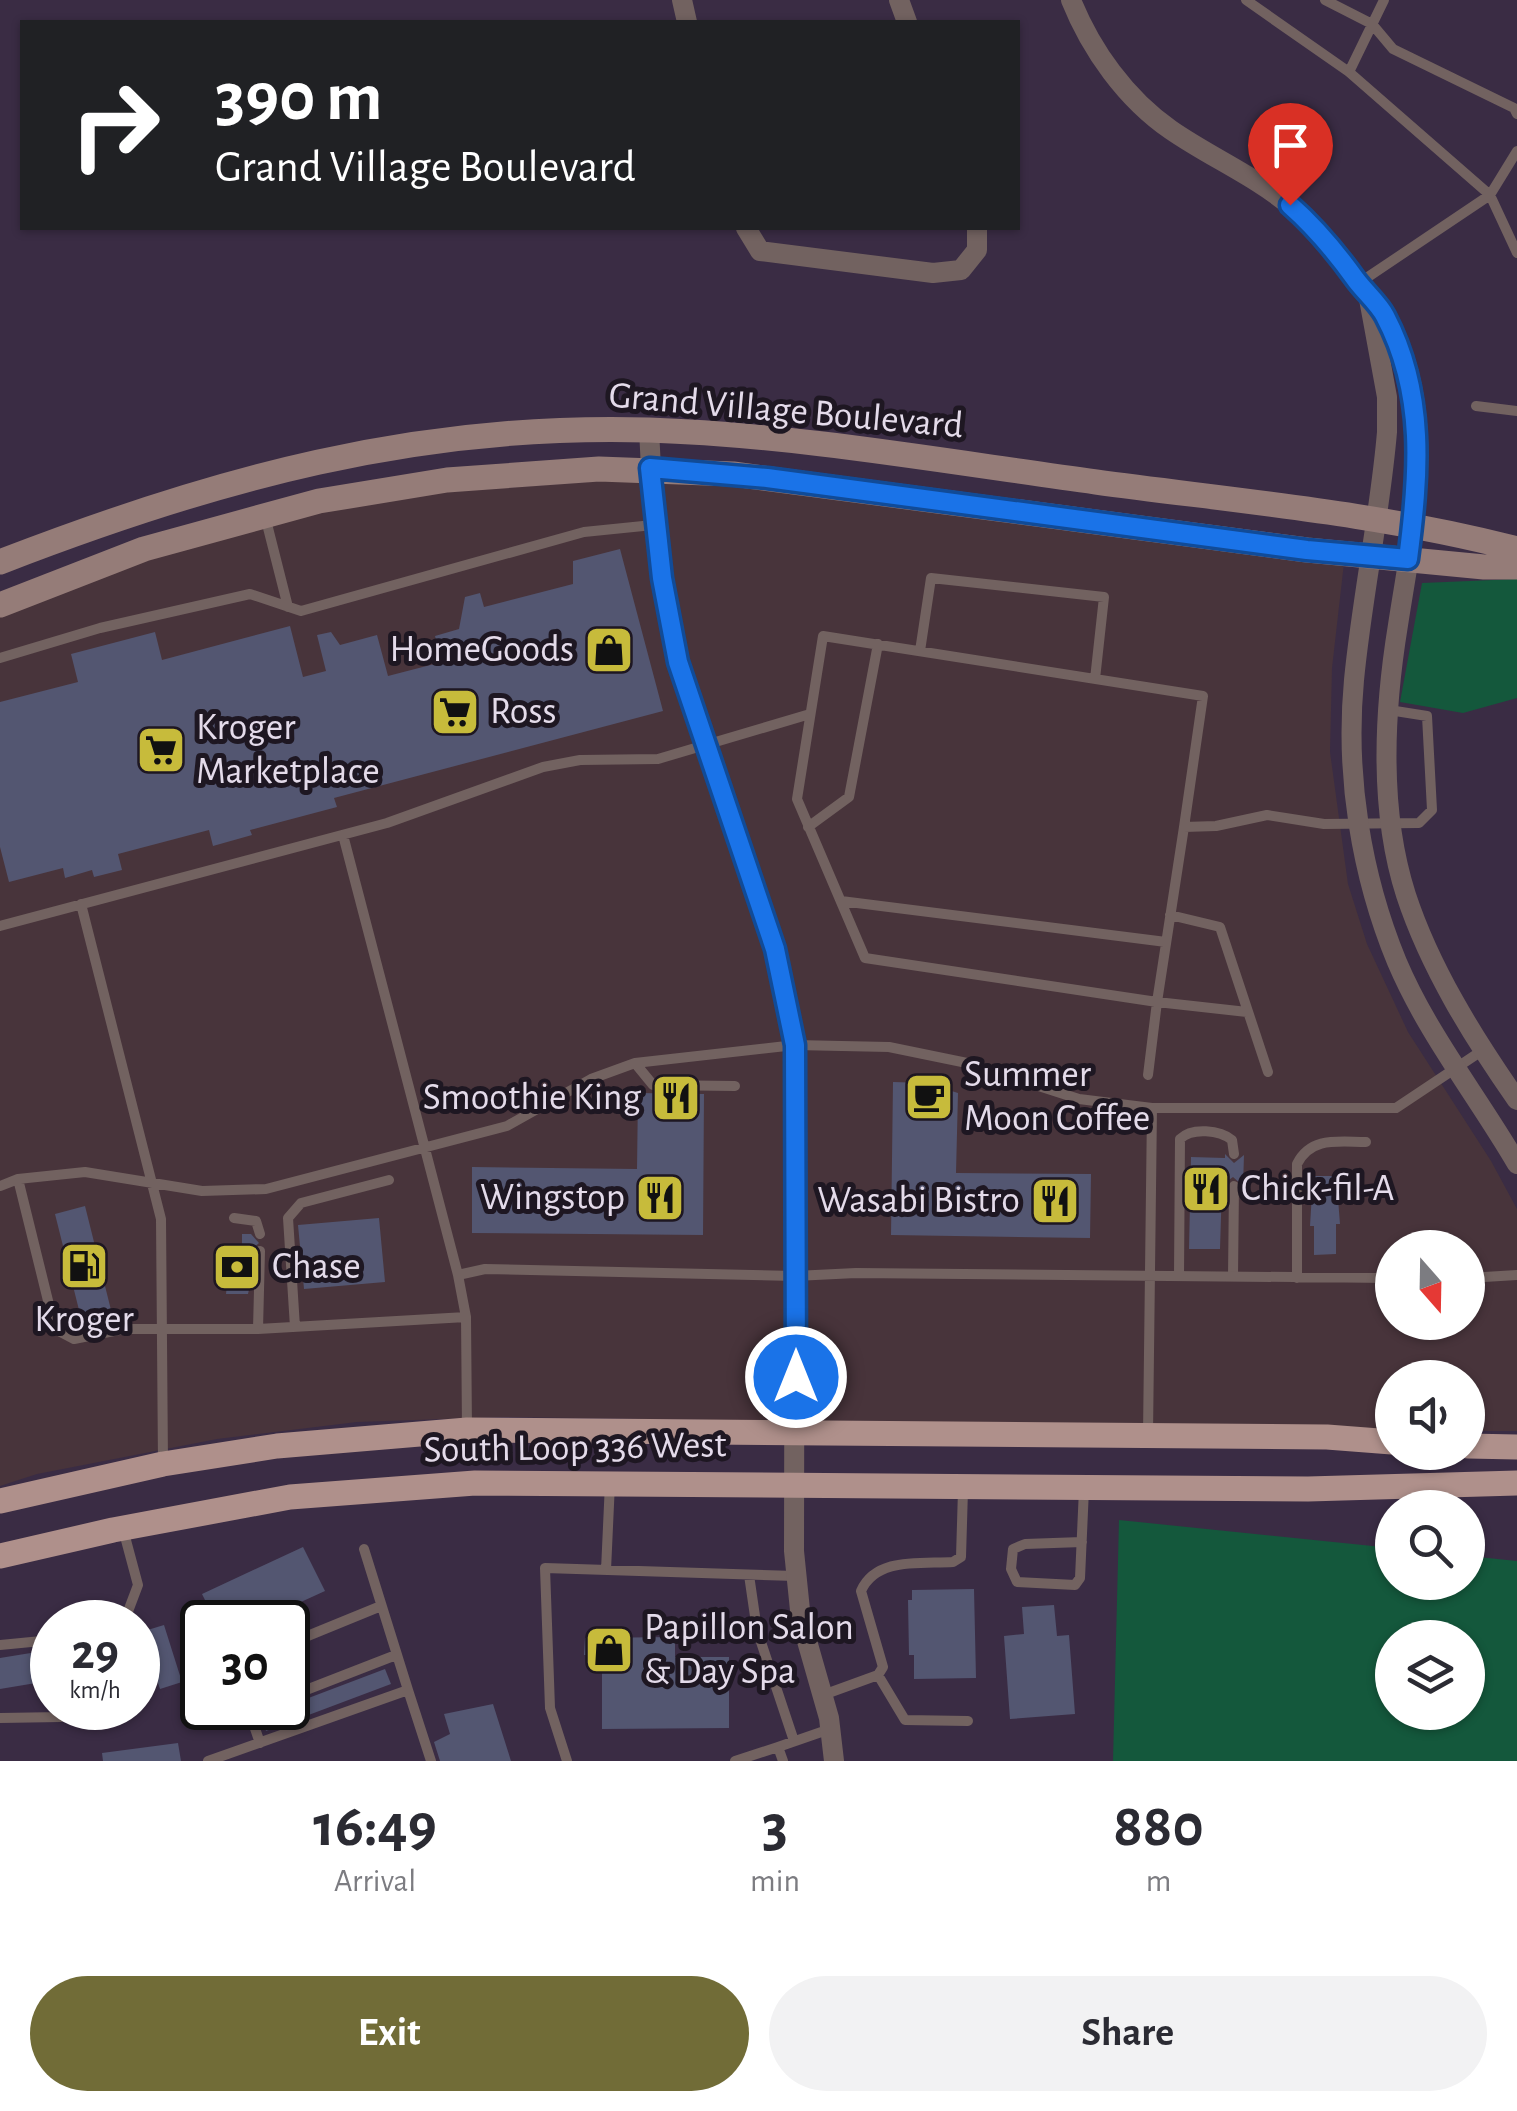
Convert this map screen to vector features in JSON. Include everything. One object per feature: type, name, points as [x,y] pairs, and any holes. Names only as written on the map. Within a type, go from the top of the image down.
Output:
[{"type":"main road","name":"South Loop 336 West","points":[[0,1501],[162,1464],[277,1446],[466,1430],[1327,1437],[1375,1441]]},
{"type":"main road","points":[[1485,1447],[1517,1448]]},
{"type":"main road","name":"South Loop 336 West","points":[[0,1556],[122,1528],[290,1497],[475,1483],[1308,1489],[1517,1483]]},
{"type":"street","points":[[1071,0],[1100,57],[1167,127],[1290,205],[1320,231],[1384,312],[1406,362],[1414,398],[1419,470],[1388,710],[1392,824],[1398,862],[1416,920],[1483,1050],[1517,1100]]},
{"type":"street","points":[[747,230],[760,250],[934,273],[961,270],[977,250],[977,230]]},
{"type":"street","points":[[1364,290],[1387,397],[1385,448],[1352,726],[1359,824],[1378,912],[1398,965],[1456,1068],[1517,1164]]},
{"type":"street","points":[[650,430],[654,525],[669,624],[703,744],[775,949],[795,1045],[795,1576],[801,1620],[823,1695],[834,1761]]},
{"type":"street","name":"Grand Village Boulevard","points":[[0,562],[136,509],[326,458],[448,438],[650,430],[873,452],[1376,520],[1517,549]]},
{"type":"street","points":[[867,491],[873,452]]},
{"type":"street","name":"Grand Village Boulevard","points":[[0,605],[144,549],[264,513],[448,480],[650,468],[867,491],[1307,550],[1517,567]]},
{"type":"street","points":[[257,475],[264,513]]},
{"type":"street","points":[[1111,523],[1116,485]]},
{"type":"lane","points":[[1246,0],[1349,72],[1490,195],[1517,253]]},
{"type":"lane","points":[[1324,0],[1372,24],[1393,48],[1514,108],[1517,114]]},
{"type":"lane","points":[[1349,72],[1384,0]]},
{"type":"lane","points":[[1364,290],[1490,195],[1517,151]]},
{"type":"lane","points":[[1476,406],[1517,411]]},
{"type":"lane","points":[[264,513],[288,607]]},
{"type":"lane","points":[[0,658],[100,628],[250,594],[301,611],[584,532],[654,525]]},
{"type":"lane","points":[[920,651],[931,578],[1104,597],[1096,679]]},
{"type":"lane","points":[[1148,1074],[1157,1002],[1203,696],[823,636],[797,799],[865,958],[1157,1002],[1248,1012]]},
{"type":"lane","points":[[808,827],[848,796],[878,644]]},
{"type":"lane","points":[[1184,827],[1216,826],[1267,815],[1324,824],[1419,823],[1432,810],[1427,716],[1388,710]]},
{"type":"lane","points":[[0,926],[343,835],[543,767],[580,760],[658,758],[810,714]]},
{"type":"lane","points":[[343,835],[458,1274],[466,1317],[466,1430]]},
{"type":"lane","points":[[841,901],[1166,942]]},
{"type":"lane","points":[[81,904],[162,1219],[162,1464]]},
{"type":"lane","points":[[1170,915],[1220,928],[1268,1072]]},
{"type":"lane","points":[[0,1186],[18,1179],[85,1172],[202,1191],[249,1192],[507,1126],[591,1079],[635,1063],[795,1045],[889,1047],[967,1062],[1079,1099],[1152,1108],[1396,1108],[1483,1050]]},
{"type":"lane","points":[[635,1063],[653,1085],[736,1086]]},
{"type":"lane","points":[[1148,1435],[1152,1108]]},
{"type":"lane","points":[[1179,1276],[1180,1138],[1190,1132],[1222,1133],[1232,1140],[1234,1154]]},
{"type":"lane","points":[[1297,1278],[1297,1164],[1310,1146],[1321,1142],[1366,1142]]},
{"type":"lane","points":[[18,1179],[56,1329],[74,1339],[124,1329],[258,1329],[466,1317]]},
{"type":"lane","points":[[295,1326],[288,1218],[292,1210],[301,1203],[389,1180]]},
{"type":"lane","points":[[1233,1277],[1234,1186]]},
{"type":"lane","points":[[234,1218],[256,1222],[260,1234]]},
{"type":"lane","points":[[258,1329],[260,1251]]},
{"type":"lane","points":[[458,1274],[485,1269],[795,1276],[1375,1278]]},
{"type":"lane","points":[[1485,1277],[1517,1275]]},
{"type":"lane","points":[[606,1570],[610,1482]]},
{"type":"lane","points":[[823,1695],[878,1676],[883,1667],[861,1592],[867,1577],[886,1566],[953,1562],[961,1557],[963,1486]]},
{"type":"lane","points":[[1082,1542],[1025,1544],[1013,1549],[1012,1569],[1017,1582],[1075,1585],[1080,1578],[1082,1542],[1084,1488]]},
{"type":"lane","points":[[122,1528],[138,1585],[132,1600]]},
{"type":"lane","points":[[364,1550],[432,1761]]},
{"type":"lane","points":[[567,1761],[550,1708],[545,1568],[795,1576]]},
{"type":"lane","points":[[749,1575],[757,1630],[794,1741]]},
{"type":"lane","points":[[310,1635],[381,1606]]},
{"type":"lane","points":[[0,1645],[30,1642]]},
{"type":"lane","points":[[310,1688],[396,1655]]},
{"type":"lane","points":[[878,1676],[905,1720],[968,1721]]},
{"type":"lane","points":[[208,1761],[408,1690]]},
{"type":"lane","points":[[0,1718],[30,1718]]},
{"type":"lane","points":[[734,1761],[830,1729]]},
{"type":"lane","points":[[257,1730],[260,1743]]},
{"type":"lane","points":[[778,1746],[783,1761]]},
{"type":"shaded area","points":[[685,475],[1344,563],[1332,668],[1330,752],[1348,884],[1367,944],[1408,1032],[1491,1161],[1517,1209],[1517,1431],[1485,1431],[1485,1360],[1375,1360],[1375,1430],[503,1417],[357,1422],[217,1439],[37,1474],[0,1486],[0,612],[115,567],[377,497]]},
{"type":"green space","points":[[1517,579],[1517,698],[1463,713],[1400,702],[1422,583]]},
{"type":"green space","points":[[1119,1520],[1375,1546],[1375,1600],[1485,1600],[1485,1558],[1517,1561],[1517,1761],[1113,1761]]},
{"type":"building","points":[[620,549],[663,711],[334,798],[337,807],[250,830],[252,835],[213,846],[209,830],[118,854],[122,870],[94,877],[92,870],[65,878],[63,868],[9,882],[0,847],[0,702],[78,682],[71,654],[155,632],[162,660],[290,626],[303,677],[326,671],[317,635],[331,632],[340,645],[377,635],[388,676],[442,662],[435,636],[459,629],[465,597],[480,593],[484,607],[573,584],[573,561]]},
{"type":"building","points":[[893,1082],[926,1083],[958,1093],[956,1173],[1091,1174],[1090,1238],[891,1235]]},
{"type":"building","points":[[638,1093],[704,1094],[703,1235],[472,1233],[472,1167],[637,1169]]},
{"type":"building","name":"Chick-fil-A","points":[[1225,1154],[1234,1163],[1244,1155],[1243,1186],[1233,1177],[1222,1185],[1220,1249],[1189,1249],[1191,1157],[1225,1158]]},
{"type":"building","points":[[1313,1176],[1334,1176],[1333,1186],[1337,1186],[1340,1224],[1336,1224],[1336,1254],[1314,1255],[1314,1226],[1310,1226]]},
{"type":"building","name":"Kroger","points":[[85,1206],[113,1318],[83,1326],[55,1214]]},
{"type":"building","points":[[379,1218],[385,1282],[304,1289],[298,1225]]},
{"type":"building","name":"Chase","points":[[242,1234],[251,1234],[259,1243],[251,1250],[248,1294],[226,1294],[227,1284],[220,1284],[221,1244],[242,1244]]},
{"type":"building","points":[[303,1547],[325,1591],[305,1600],[205,1600],[202,1594]]},
{"type":"building","points":[[974,1589],[976,1678],[914,1679],[914,1655],[909,1655],[908,1600],[912,1600],[912,1590]]},
{"type":"building","points":[[1054,1605],[1057,1636],[1069,1635],[1075,1714],[1010,1719],[1004,1636],[1024,1634],[1022,1607]]},
{"type":"building","points":[[164,1625],[180,1683],[160,1689],[160,1626]]},
{"type":"building","points":[[675,1637],[675,1657],[729,1657],[729,1728],[602,1729],[602,1655],[584,1655],[585,1638]]},
{"type":"building","points":[[30,1653],[30,1684],[0,1689],[0,1658]]},
{"type":"building","points":[[385,1669],[391,1684],[310,1714],[310,1697]]},
{"type":"building","points":[[493,1704],[511,1761],[440,1761],[434,1742],[450,1734],[444,1714]]},
{"type":"building","points":[[178,1743],[181,1761],[103,1761],[102,1753]]},
{"type":"place","name":"HomeGoods","points":[[609,650]]},
{"type":"place","name":"Ross","points":[[455,712]]},
{"type":"place","name":"Kroger Marketplace","points":[[161,750]]},
{"type":"place","name":"Summer Moon Coffee","points":[[929,1097]]},
{"type":"place","name":"Smoothie King","points":[[676,1098]]},
{"type":"place","name":"Chick-fil-A","points":[[1206,1189]]},
{"type":"place","name":"Wingstop","points":[[660,1198]]},
{"type":"place","name":"Wasabi Bistro","points":[[1055,1201]]},
{"type":"place","name":"Kroger","points":[[84,1266]]},
{"type":"place","name":"Chase","points":[[237,1267]]},
{"type":"place","name":"Papillon Salon & Day Spa","points":[[609,1650]]},
{"type":"route","points":[[796,1377],[795,1045],[775,949],[678,662],[654,525],[650,468],[767,478],[1307,550],[1408,559],[1419,470],[1414,398],[1406,362],[1384,312],[1320,231],[1290,205]]}]
